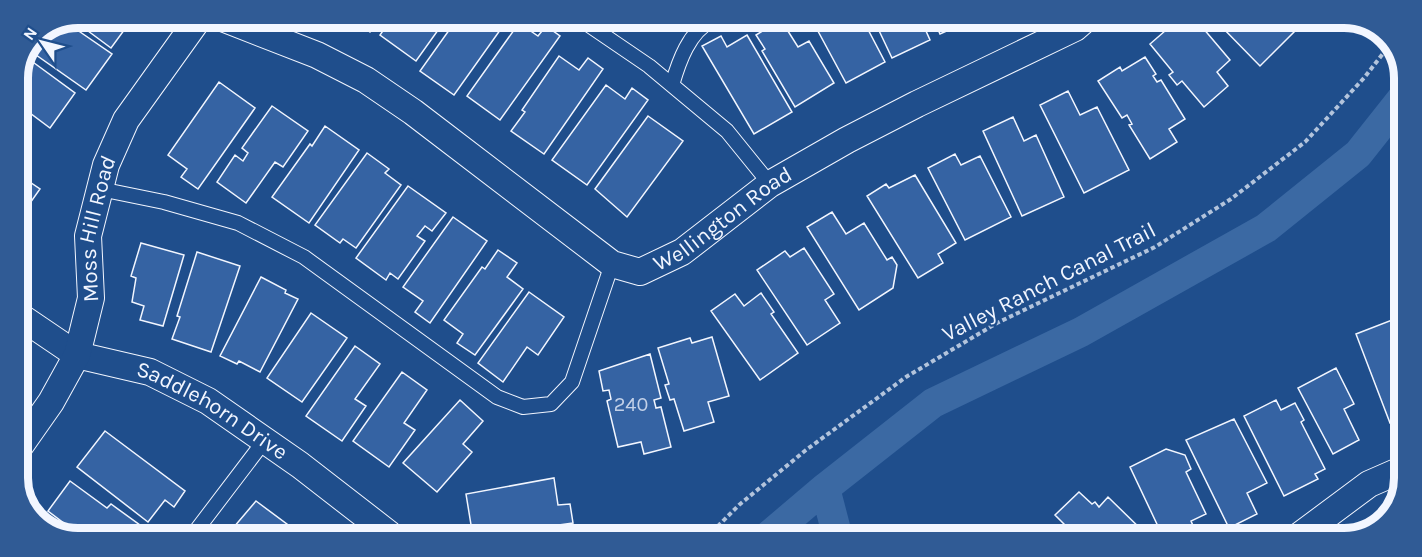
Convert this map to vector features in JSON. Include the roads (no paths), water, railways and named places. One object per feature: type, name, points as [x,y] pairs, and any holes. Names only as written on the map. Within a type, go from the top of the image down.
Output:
[{"type":"street","name":"Moss Hill Road","points":[[29,434],[51,402],[77,355],[91,298],[88,236],[106,165],[126,120],[192,28]]},
{"type":"street","name":"Wellington Road","points":[[247,28],[316,55],[366,80],[413,112],[612,264],[640,272],[682,252],[770,184],[847,140],[1075,28]]},
{"type":"street","name":"Saddlehorn Drive","points":[[29,322],[77,355],[150,372],[208,401],[265,440],[381,528]]},
{"type":"street","points":[[1310,528],[1369,484],[1394,473]]},
{"type":"lane","points":[[593,28],[649,66],[727,131],[770,184]]},
{"type":"lane","points":[[672,85],[681,56],[701,28]]},
{"type":"lane","points":[[100,189],[164,202],[238,223],[248,228],[304,257],[497,397],[523,407],[551,404],[572,382],[612,264]]},
{"type":"lane","points":[[198,528],[265,440]]},
{"type":"waterway","points":[[778,528],[933,403],[1081,332],[1266,228],[1358,154],[1393,110]]},
{"type":"waterway","points":[[825,488],[835,528]]}]
